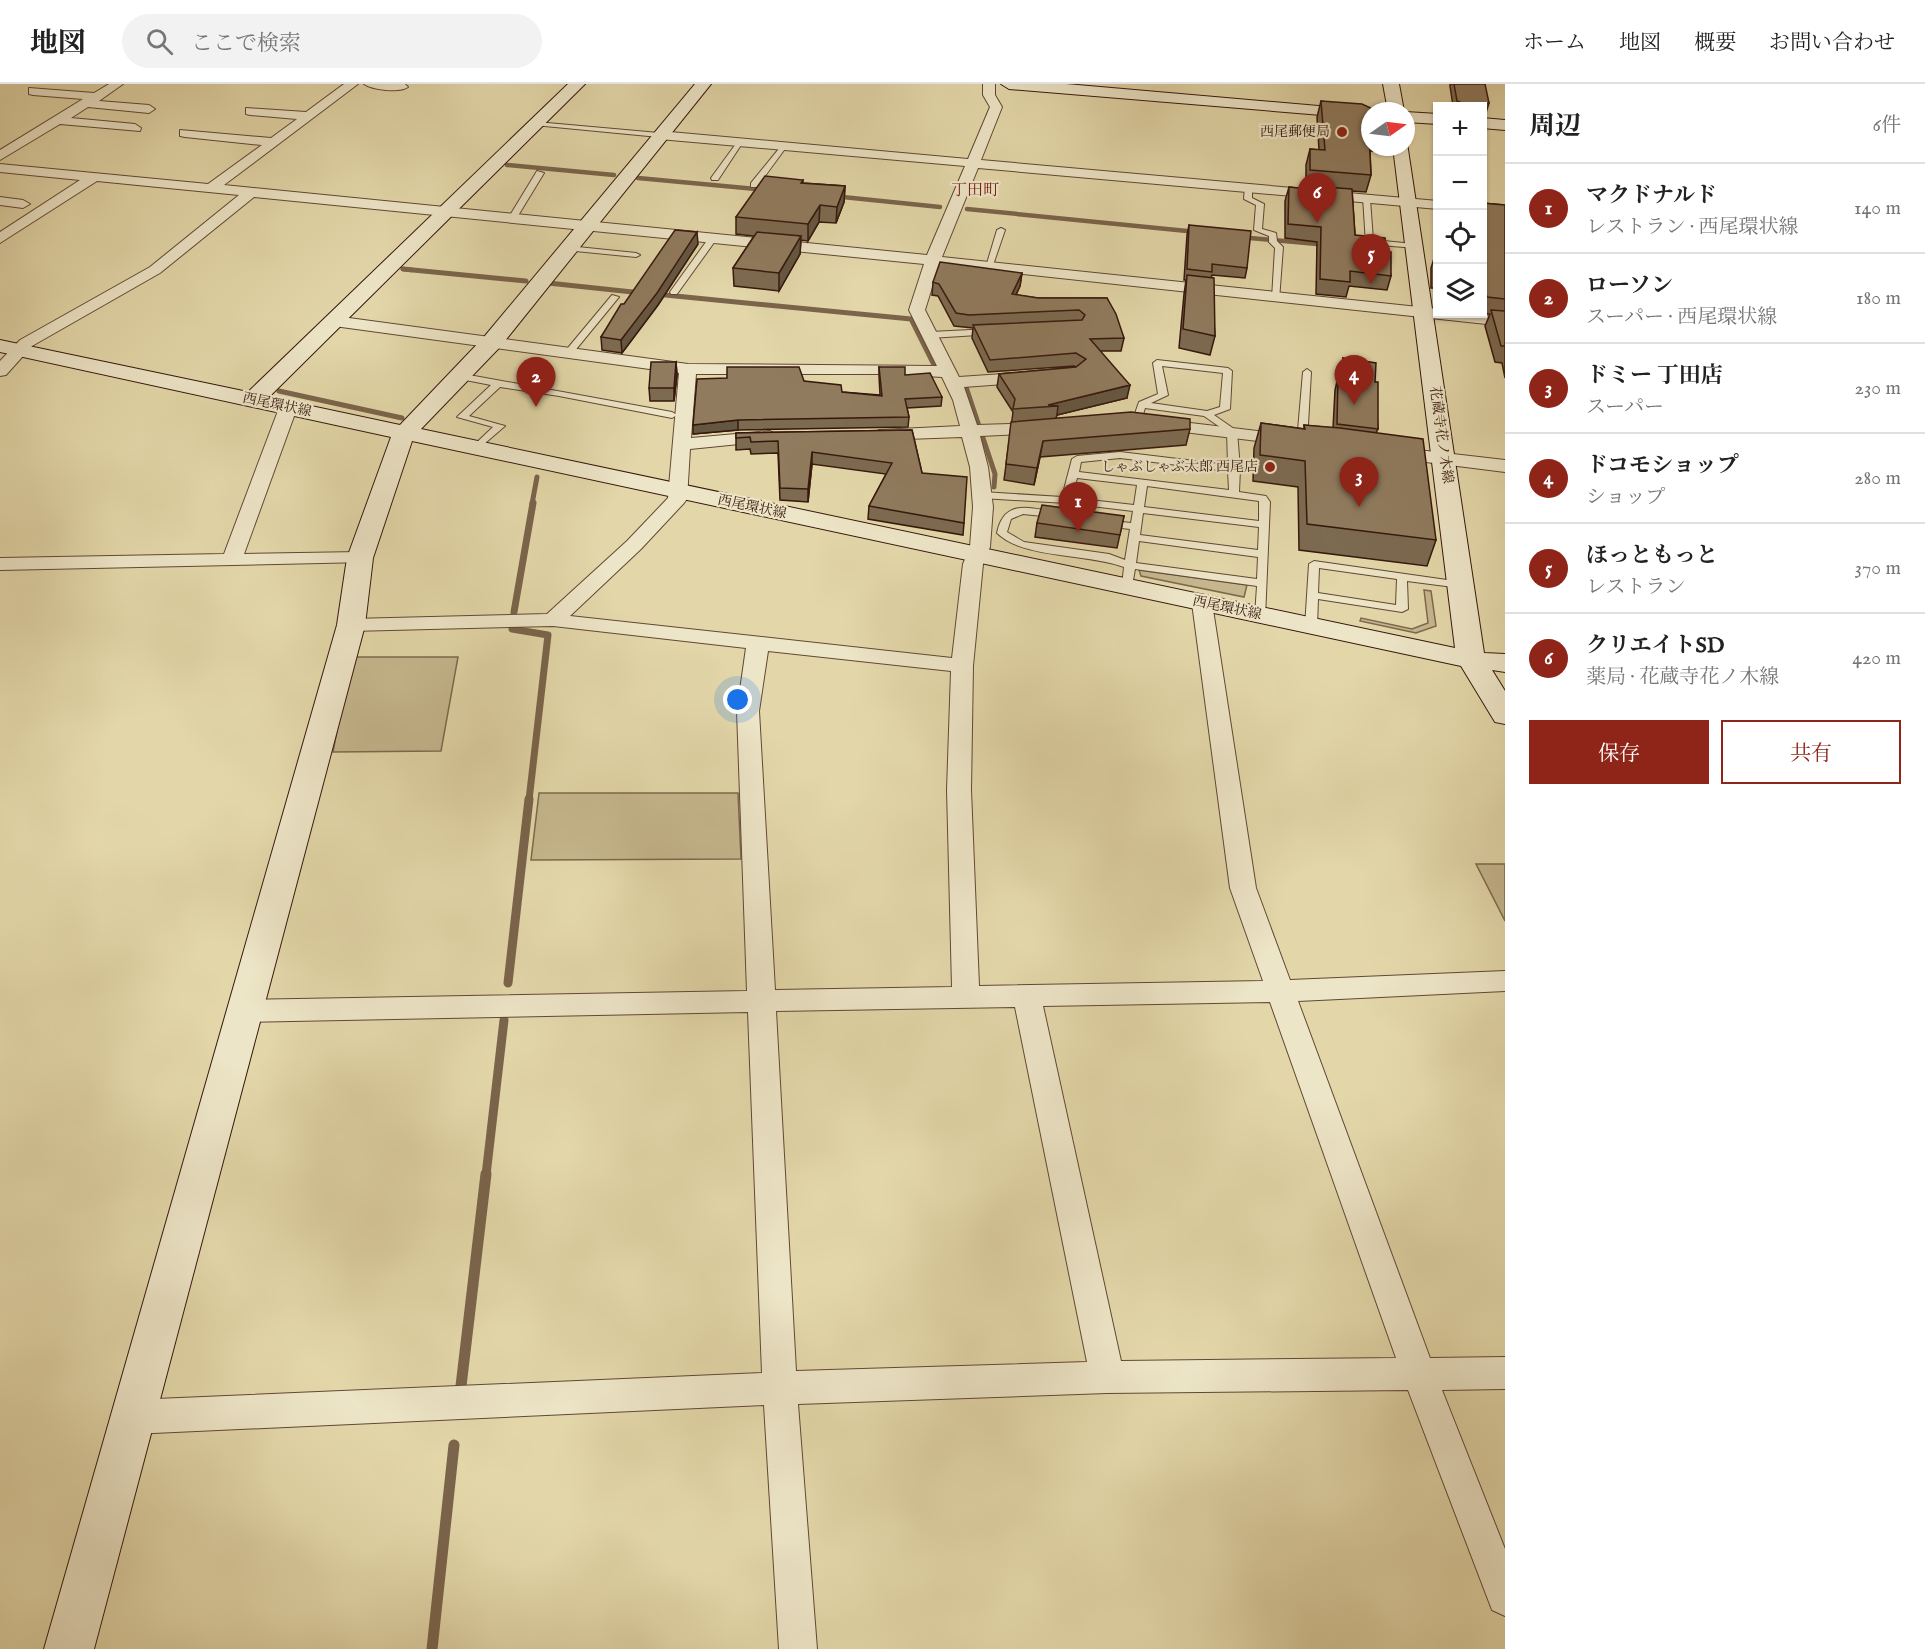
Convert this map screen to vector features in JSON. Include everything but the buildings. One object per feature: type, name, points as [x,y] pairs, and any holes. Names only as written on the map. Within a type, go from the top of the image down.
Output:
[{"type":"street","points":[[105,84],[117,84]]},
{"type":"street","points":[[0,156],[34,134],[55,114],[86,103],[117,84]]},
{"type":"street","points":[[210,189],[352,84]]},
{"type":"street","points":[[370,84],[402,87]]},
{"type":"street","points":[[253,400],[577,84]]},
{"type":"street","points":[[69,1649],[351,625],[360,558],[398,446],[405,434],[492,342],[586,224],[703,84]]},
{"type":"street","points":[[966,998],[960,790],[962,666],[976,555],[980,547],[982,495],[979,467],[980,433],[917,309],[932,262],[996,107],[989,95],[989,84]]},
{"type":"street","points":[[1009,84],[1361,113]]},
{"type":"street","points":[[1391,84],[1394,102]]},
{"type":"street","points":[[33,92],[86,103],[149,109]]},
{"type":"street","points":[[250,111],[308,116]]},
{"type":"street","points":[[55,114],[135,128]]},
{"type":"street","points":[[1415,118],[1433,119]]},
{"type":"street","points":[[1487,123],[1505,125]]},
{"type":"street","points":[[12,132],[34,134]]},
{"type":"street","points":[[185,133],[274,142]]},
{"type":"street","points":[[659,135],[1433,205]]},
{"type":"street","points":[[0,144],[17,145]]},
{"type":"street","points":[[234,153],[255,155]]},
{"type":"street","name":"花蔵寺花ノ木線","points":[[1402,156],[1471,660],[1505,715]]},
{"type":"street","points":[[0,168],[714,237],[988,268],[1505,321]]},
{"type":"street","points":[[0,239],[94,177]]},
{"type":"street","points":[[0,371],[9,348],[26,343],[155,270],[250,193]]},
{"type":"street","points":[[0,201],[21,208],[0,209]]},
{"type":"street","points":[[334,321],[570,351],[688,369],[892,369],[951,378],[1052,375]]},
{"type":"street","name":"西尾環状線","points":[[9,348],[976,555],[1129,576],[1202,603],[1471,660],[1505,663]]},
{"type":"street","points":[[553,620],[634,545],[677,499],[688,369]]},
{"type":"street","points":[[232,560],[288,408]]},
{"type":"street","points":[[1117,422],[1140,413],[1232,431],[1324,445]]},
{"type":"street","points":[[862,436],[980,433],[1063,427]]},
{"type":"street","points":[[682,444],[738,437],[791,436]]},
{"type":"street","points":[[1378,451],[1505,466]]},
{"type":"street","points":[[0,564],[360,558]]},
{"type":"street","points":[[1202,603],[1243,888],[1278,991],[1419,1375],[1505,1597]]},
{"type":"street","points":[[351,625],[553,620],[962,666]]},
{"type":"street","points":[[758,642],[748,711],[780,1388],[798,1649]]},
{"type":"street","points":[[246,1011],[1278,991],[1505,981]]},
{"type":"street","points":[[1027,996],[1107,1377]]},
{"type":"street","points":[[132,1417],[780,1388],[1107,1377],[1505,1373]]},
{"type":"lane","points":[[536,124],[659,135]]},
{"type":"lane","points":[[715,178],[740,142]]},
{"type":"lane","points":[[754,185],[784,146]]},
{"type":"lane","points":[[513,218],[540,173]]},
{"type":"lane","points":[[1248,188],[1248,199],[1260,204],[1258,230],[1273,236],[1273,240],[1279,247],[1276,298]]},
{"type":"lane","points":[[1366,199],[1369,242],[1414,246]]},
{"type":"lane","points":[[988,268],[1001,230]]},
{"type":"lane","points":[[674,292],[714,237]]},
{"type":"lane","points":[[568,248],[636,255]]},
{"type":"lane","points":[[570,351],[615,297]]},
{"type":"lane","points":[[930,335],[998,332]]},
{"type":"lane","points":[[1157,363],[1228,371],[1225,409],[1208,414],[1140,413],[1163,394],[1157,363]]},
{"type":"lane","points":[[1302,442],[1307,372]]},
{"type":"lane","points":[[458,376],[672,415]]},
{"type":"lane","points":[[477,447],[500,426],[462,417],[498,384]]},
{"type":"lane","points":[[1208,414],[1232,431],[1234,494]]},
{"type":"lane","points":[[1066,500],[1077,459],[1120,455],[1234,469]]},
{"type":"lane","points":[[1072,474],[1262,498],[1265,502],[1261,616]]},
{"type":"lane","points":[[1129,576],[1142,483]]},
{"type":"lane","points":[[982,495],[1066,500],[1264,525]]},
{"type":"lane","points":[[1071,518],[1027,512],[1012,513],[1006,517],[1002,533],[1021,545],[1108,557],[1129,576],[1262,583]]},
{"type":"lane","points":[[1092,521],[1135,532],[1263,554]]},
{"type":"lane","points":[[1311,627],[1314,564],[1461,585]]},
{"type":"lane","points":[[1312,595],[1402,609],[1402,577]]},
{"type":"shaded area","points":[[1139,570],[1247,585],[1244,597],[1141,576]]},
{"type":"shaded area","points":[[1424,590],[1431,591],[1436,626],[1416,633],[1360,621],[1361,618],[1412,629],[1428,623]]},
{"type":"shaded area","points":[[351,657],[458,657],[441,751],[333,752]]},
{"type":"shaded area","points":[[539,793],[738,793],[741,859],[531,860]]},
{"type":"shaded area","points":[[1476,864],[1505,864],[1505,921]]},
{"type":"waterway","points":[[507,165],[614,175]]},
{"type":"waterway","points":[[638,178],[767,190]]},
{"type":"waterway","points":[[833,196],[940,207]]},
{"type":"waterway","points":[[967,209],[1197,232]]},
{"type":"waterway","points":[[1239,237],[1328,245]]},
{"type":"waterway","points":[[412,270],[403,269],[526,281]]},
{"type":"waterway","points":[[548,283],[642,293]]},
{"type":"waterway","points":[[655,294],[911,319],[934,365]]},
{"type":"waterway","points":[[965,384],[995,474],[994,487]]},
{"type":"waterway","points":[[279,391],[402,418]]},
{"type":"waterway","points":[[532,504],[537,477]]},
{"type":"waterway","points":[[514,612],[533,503]]},
{"type":"waterway","points":[[512,629],[548,635],[529,800]]},
{"type":"waterway","points":[[508,983],[529,799]]},
{"type":"waterway","points":[[486,1175],[504,1020]]},
{"type":"waterway","points":[[461,1386],[486,1174]]},
{"type":"waterway","points":[[432,1649],[454,1445]]},
{"type":"place","name":"西尾郵便局","points":[[1342,132]]},
{"type":"place","name":"クリエイトSD","points":[[1317,223]]},
{"type":"place","name":"ほっともっと","points":[[1371,284]]},
{"type":"place","name":"ドコモショップ","points":[[1354,405]]},
{"type":"place","name":"ローソン","points":[[536,407]]},
{"type":"place","name":"しゃぶしゃぶ太郎 西尾店","points":[[1270,467]]},
{"type":"place","name":"ドミー 丁田店","points":[[1359,507]]},
{"type":"place","name":"マクドナルド","points":[[1078,532]]},
{"type":"district","name":"丁田町","points":[[975,191]]}]
